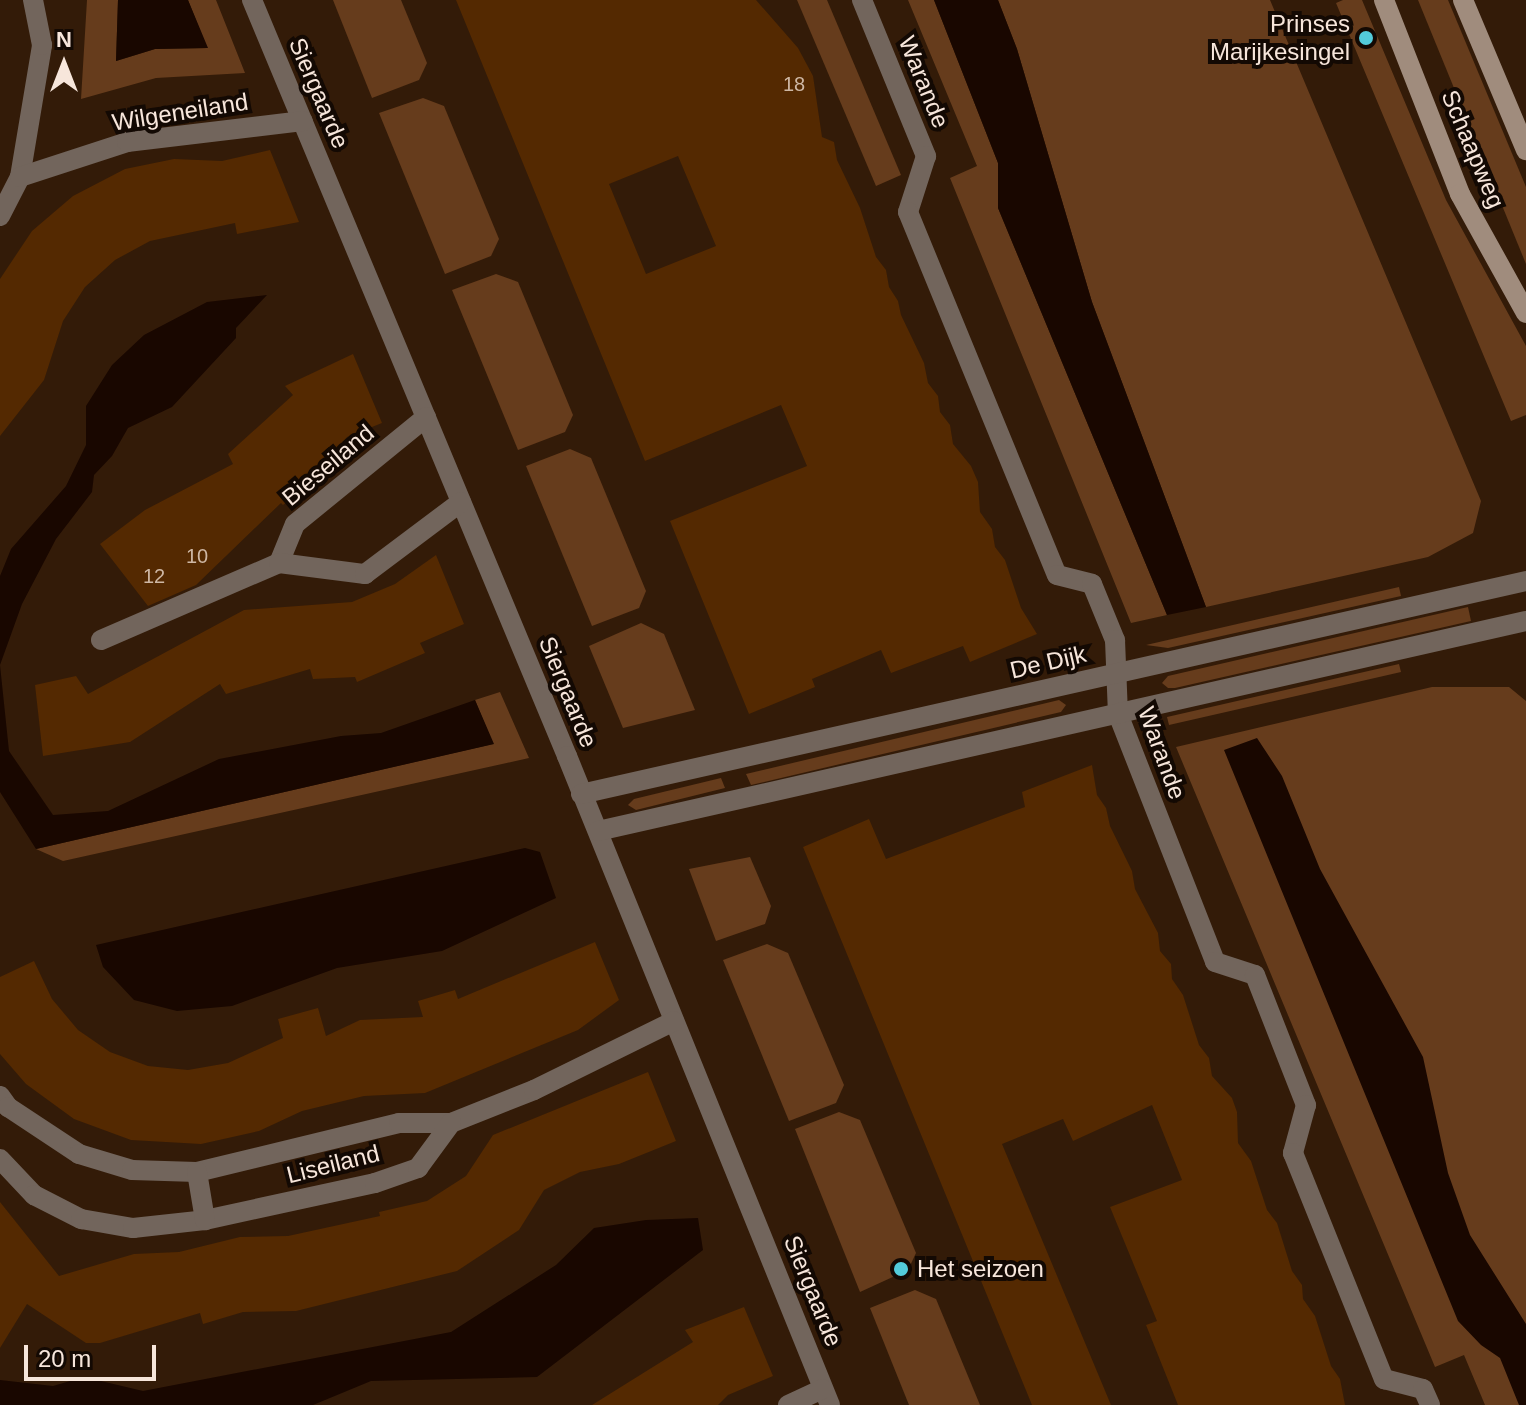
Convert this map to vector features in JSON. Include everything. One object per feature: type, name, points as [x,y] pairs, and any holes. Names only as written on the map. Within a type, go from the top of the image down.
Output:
[{"type":"street","points":[[0,216],[20,177],[42,45],[33,0]]},
{"type":"street","name":"Siergaarde","points":[[252,0],[598,831],[827,1397]]},
{"type":"street","name":"Warande","points":[[862,0],[926,156],[908,212],[1057,575],[1092,584],[1115,640],[1118,714],[1215,962],[1255,975],[1261,989],[1306,1105],[1293,1153],[1384,1379],[1423,1389],[1430,1405]]},
{"type":"street","name":"Schaapweg","points":[[1384,0],[1460,194],[1526,313]]},
{"type":"street","name":"Schaapweg","points":[[1463,0],[1526,150]]},
{"type":"street","name":"Wilgeneiland","points":[[20,177],[127,142],[303,121]]},
{"type":"street","name":"Bieseiland","points":[[279,563],[295,524],[426,417]]},
{"type":"street","points":[[101,640],[279,563],[365,574],[461,502]]},
{"type":"street","name":"De Dijk","points":[[581,794],[1526,581]]},
{"type":"street","points":[[598,831],[1526,621]]},
{"type":"street","name":"Liseiland","points":[[3,1107],[79,1154],[132,1170],[197,1172],[399,1123],[451,1123],[534,1090],[674,1021]]},
{"type":"street","name":"Liseiland","points":[[0,1159],[34,1195],[81,1219],[133,1228],[205,1220],[375,1183],[418,1168],[451,1123]]},
{"type":"street","points":[[197,1172],[205,1220]]},
{"type":"street","points":[[788,1405],[827,1397]]},
{"type":"shaded area","points":[[87,0],[118,0],[116,61],[155,49],[207,48],[188,0],[216,0],[245,73],[156,78],[81,99]]},
{"type":"shaded area","points":[[118,0],[188,0],[208,48],[155,49],[116,61]]},
{"type":"shaded area","points":[[333,0],[401,0],[427,63],[419,80],[372,98]]},
{"type":"shaded area","points":[[797,0],[827,0],[901,175],[876,186]]},
{"type":"shaded area","points":[[908,0],[934,0],[998,163],[998,208],[1167,615],[1131,623],[950,178],[977,166]]},
{"type":"shaded area","points":[[934,0],[998,0],[1017,49],[1092,302],[1206,607],[1167,615],[998,208],[998,163]]},
{"type":"shaded area","points":[[998,0],[1270,0],[1481,501],[1473,533],[1428,557],[1206,607],[1092,302],[1017,49]]},
{"type":"shaded area","points":[[1362,0],[1446,200],[1526,346],[1526,415],[1511,421],[1336,3]]},
{"type":"shaded area","points":[[1418,0],[1448,0],[1526,187],[1526,264]]},
{"type":"shaded area","points":[[423,98],[444,106],[499,239],[491,256],[445,274],[379,113]]},
{"type":"shaded area","points":[[496,274],[518,282],[573,415],[565,432],[518,450],[452,290]]},
{"type":"shaded area","points":[[267,295],[236,328],[236,338],[172,407],[128,428],[112,456],[94,475],[92,492],[56,539],[22,604],[0,665],[0,576],[11,549],[66,486],[86,445],[86,406],[112,365],[144,335],[207,302]]},
{"type":"shaded area","points":[[570,449],[591,458],[646,591],[639,608],[592,626],[526,466]]},
{"type":"shaded area","points":[[1399,587],[1401,596],[1168,648],[1146,645]]},
{"type":"shaded area","points":[[1468,607],[1471,621],[1175,688],[1168,688],[1162,683],[1168,676]]},
{"type":"shaded area","points":[[641,623],[664,634],[695,710],[623,728],[589,646]]},
{"type":"shaded area","points":[[1399,664],[1401,672],[1169,725],[1167,717]]},
{"type":"shaded area","points":[[0,665],[9,751],[53,815],[108,811],[219,759],[341,736],[381,733],[475,700],[494,744],[36,849],[0,792]]},
{"type":"shaded area","points":[[1432,687],[1509,687],[1526,701],[1526,1405],[1485,1405],[1464,1355],[1435,1367],[1176,747]]},
{"type":"shaded area","points":[[500,692],[529,758],[63,861],[36,849],[493,744],[475,700]]},
{"type":"shaded area","points":[[1059,700],[1066,705],[1061,712],[751,785],[746,774]]},
{"type":"shaded area","points":[[1257,738],[1282,776],[1320,869],[1423,1057],[1448,1173],[1470,1235],[1526,1324],[1526,1405],[1519,1405],[1500,1358],[1481,1345],[1458,1321],[1224,750]]},
{"type":"shaded area","points":[[721,778],[725,788],[636,810],[628,805],[634,799]]},
{"type":"shaded area","points":[[525,848],[540,852],[556,898],[442,951],[337,968],[232,1006],[177,1011],[134,1000],[103,967],[96,945]]},
{"type":"shaded area","points":[[750,857],[771,906],[765,924],[716,941],[689,869]]},
{"type":"shaded area","points":[[767,944],[788,953],[844,1085],[836,1103],[789,1121],[723,960]]},
{"type":"shaded area","points":[[839,1112],[860,1120],[916,1253],[908,1270],[860,1292],[795,1129]]},
{"type":"shaded area","points":[[698,1218],[703,1250],[537,1377],[371,1381],[313,1405],[0,1405],[0,1380],[53,1386],[84,1377],[143,1391],[451,1332],[556,1265],[594,1228],[646,1220]]},
{"type":"shaded area","points":[[915,1290],[936,1299],[980,1405],[909,1405],[870,1308]]},
{"type":"building","points":[[456,0],[756,0],[798,48],[813,76],[822,137],[834,142],[837,160],[860,208],[876,257],[886,270],[889,287],[924,363],[928,383],[938,396],[940,412],[950,425],[953,444],[971,466],[978,482],[980,512],[992,529],[995,547],[1005,560],[1021,608],[1037,634],[970,662],[963,646],[891,673],[881,650],[812,679],[815,687],[749,714],[670,521],[807,466],[781,405],[645,461]],"holes":[[[678,156],[716,246],[646,274],[609,184]]]},
{"type":"building","points":[[270,150],[299,222],[237,234],[235,223],[150,241],[115,260],[85,287],[63,321],[44,380],[0,436],[0,279],[32,231],[73,196],[125,169],[174,159],[222,161]]},
{"type":"building","points":[[353,354],[382,423],[347,437],[310,482],[283,505],[281,503],[196,585],[148,606],[100,544],[145,510],[233,464],[228,454],[293,395],[285,386]]},
{"type":"building","points":[[436,555],[464,624],[420,643],[425,653],[357,682],[355,677],[313,679],[310,669],[226,694],[220,684],[130,742],[43,756],[35,685],[76,676],[88,694],[244,610],[352,602],[395,584]]},
{"type":"building","points":[[1092,765],[1097,795],[1106,808],[1110,826],[1132,871],[1135,889],[1158,933],[1160,951],[1171,964],[1172,979],[1183,995],[1199,1045],[1209,1058],[1212,1076],[1232,1098],[1237,1112],[1238,1143],[1251,1161],[1267,1210],[1277,1223],[1292,1271],[1302,1285],[1303,1299],[1315,1316],[1331,1366],[1340,1379],[1345,1405],[1178,1405],[1146,1325],[1157,1321],[1110,1207],[1182,1180],[1152,1105],[1073,1141],[1063,1119],[1002,1144],[1111,1405],[1032,1405],[803,847],[869,819],[886,859],[1025,807],[1022,792]]},
{"type":"building","points":[[595,942],[619,1000],[578,1030],[425,1093],[364,1096],[302,1111],[259,1131],[201,1144],[131,1140],[74,1119],[26,1084],[0,1054],[0,977],[34,961],[52,999],[78,1030],[110,1052],[148,1066],[188,1070],[228,1063],[283,1038],[278,1019],[318,1008],[326,1036],[360,1020],[423,1017],[418,1001],[455,990],[458,999]]},
{"type":"building","points":[[648,1072],[676,1141],[619,1164],[580,1172],[544,1190],[519,1230],[457,1271],[296,1311],[243,1312],[203,1324],[200,1313],[100,1343],[86,1343],[27,1304],[0,1348],[0,1202],[59,1276],[134,1254],[179,1252],[240,1237],[288,1236],[380,1216],[379,1212],[427,1201],[466,1176],[493,1135]]},
{"type":"building","points":[[744,1307],[773,1376],[728,1395],[718,1405],[592,1405],[693,1342],[685,1330]]},
{"type":"place","name":"Prinses Marijkesingel","points":[[1366,38]]},
{"type":"place","name":"Het seizoen","points":[[901,1269]]}]
